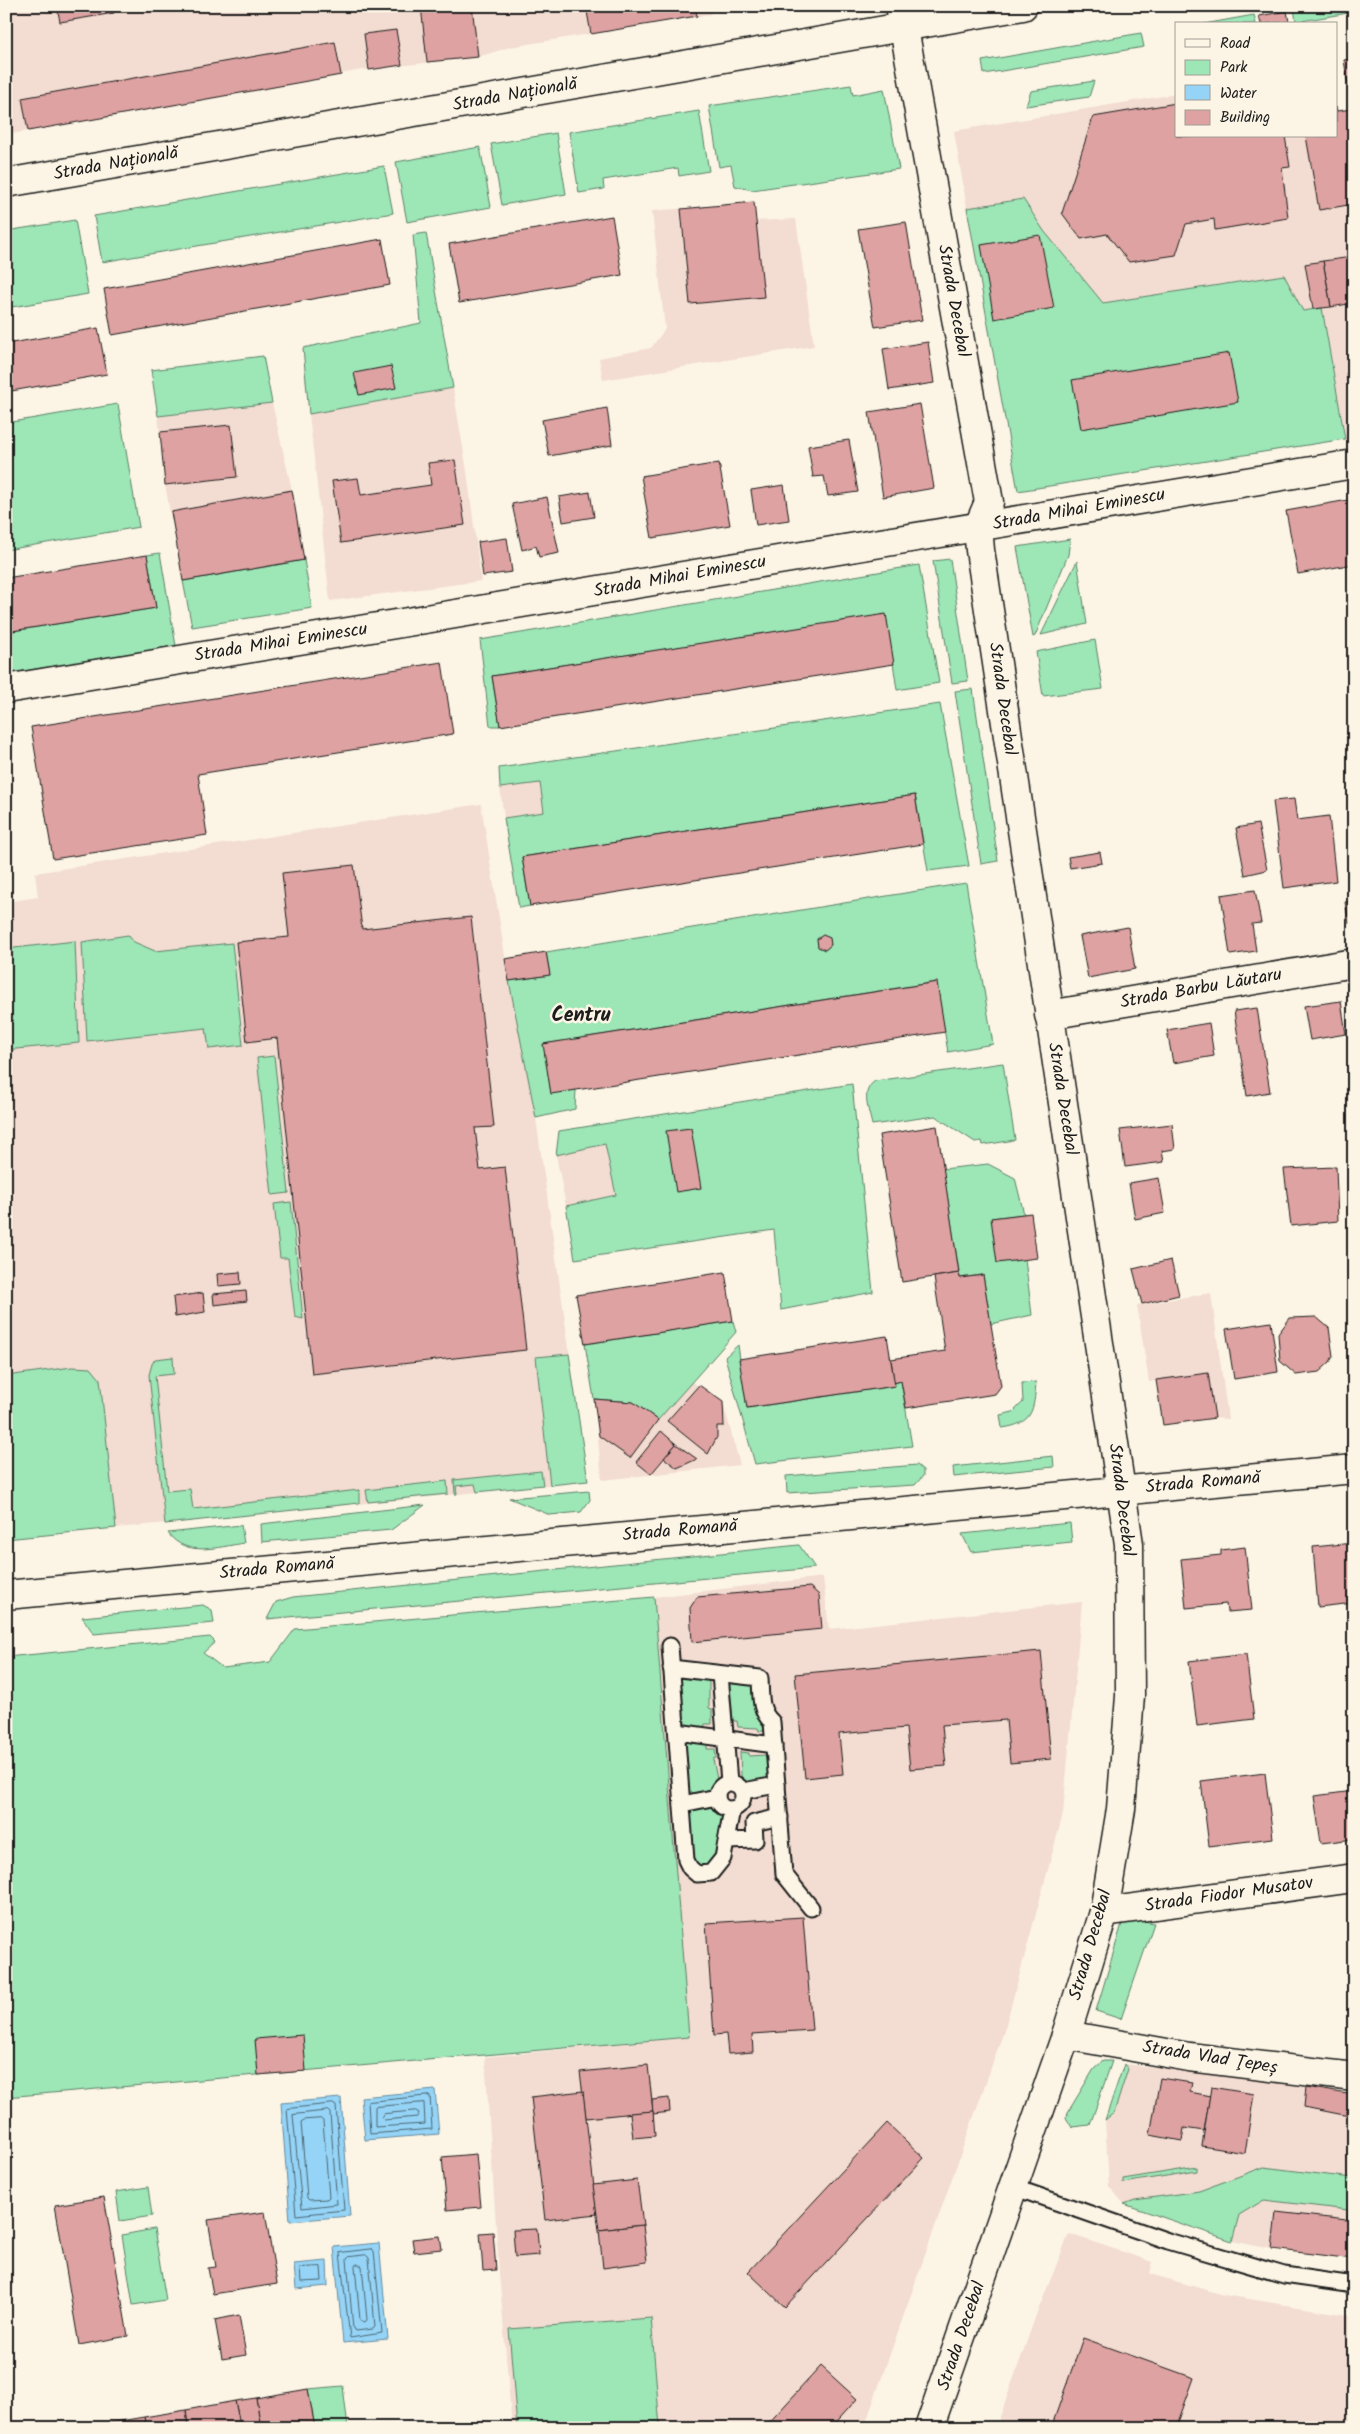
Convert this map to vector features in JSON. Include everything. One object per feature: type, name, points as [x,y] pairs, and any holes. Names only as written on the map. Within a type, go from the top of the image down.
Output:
[{"type":"street","name":"Strada Națională","points":[[6,183],[902,16],[1023,6]]},
{"type":"street","name":"Strada Decebal","points":[[902,16],[989,502],[978,528],[1129,1544],[1130,1696],[1121,1809],[1104,1912],[1066,2035],[930,2428]]},
{"type":"street","name":"Strada Mihai Eminescu","points":[[6,689],[1354,464]]},
{"type":"street","name":"Strada Barbu Lăutaru","points":[[1049,1015],[1354,963]]},
{"type":"street","name":"Strada Romană","points":[[6,1595],[1354,1468]]},
{"type":"street","name":"Strada Fiodor Musatov","points":[[1104,1912],[1354,1878]]},
{"type":"street","name":"Strada Vlad Ţepeș","points":[[1066,2035],[1189,2057],[1354,2077]]},
{"type":"lane","points":[[670,1646],[686,1860],[690,1868],[697,1874],[711,1873],[723,1858],[728,1841],[732,1809]]},
{"type":"lane","points":[[672,1668],[760,1678],[763,1710],[765,1716],[772,1722],[784,1874],[811,1908]]},
{"type":"lane","points":[[720,1674],[729,1782]]},
{"type":"lane","points":[[677,1732],[774,1744]]},
{"type":"lane","points":[[729,1782],[740,1786],[743,1791],[742,1803],[732,1809],[722,1807],[717,1797],[720,1787],[729,1782]]},
{"type":"lane","points":[[743,1791],[777,1785]]},
{"type":"lane","points":[[682,1804],[717,1797]]},
{"type":"lane","points":[[728,1841],[754,1840],[754,1823],[780,1817]]},
{"type":"lane","points":[[1013,2188],[1168,2242],[1275,2272],[1354,2284]]},
{"type":"shaded area","points":[[6,6],[709,6],[711,14],[510,47],[478,57],[362,70],[6,135]]},
{"type":"shaded area","points":[[1354,59],[1354,437],[1345,439],[1322,308],[1303,311],[1284,275],[1103,303],[1044,231],[1023,199],[967,208],[954,131],[1175,94],[1175,138],[1338,138],[1338,111],[1352,109],[1344,60]]},
{"type":"shaded area","points":[[754,202],[756,221],[796,219],[814,346],[603,380],[599,358],[651,348],[665,329],[652,211]]},
{"type":"shaded area","points":[[453,388],[467,471],[481,581],[330,601],[309,414]]},
{"type":"shaded area","points":[[272,403],[292,490],[304,560],[183,581],[165,485],[158,416]]},
{"type":"shaded area","points":[[540,782],[544,812],[504,818],[500,788]]},
{"type":"shaded area","points":[[481,804],[509,981],[536,1119],[588,1481],[6,1539],[6,902],[38,897],[35,873]]},
{"type":"shaded area","points":[[605,1144],[616,1195],[566,1206],[556,1155]]},
{"type":"shaded area","points":[[1211,1293],[1228,1419],[1215,1418],[1163,1425],[1156,1381],[1149,1382],[1137,1305]]},
{"type":"shaded area","points":[[691,1381],[723,1402],[740,1465],[602,1480],[594,1399],[633,1402],[658,1420]]},
{"type":"shaded area","points":[[823,1577],[829,1629],[1082,1602],[1063,1814],[1005,2028],[864,2428],[512,2428],[499,2272],[485,2057],[688,2037],[654,1597]]},
{"type":"shaded area","points":[[1124,2064],[1213,2073],[1354,2095],[1353,2259],[1272,2249],[1232,2241],[1239,2215],[1124,2204],[1109,2186],[1105,2120],[1112,2116],[1126,2065]]},
{"type":"shaded area","points":[[1069,2234],[1153,2262],[1150,2274],[1224,2295],[1354,2316],[1354,2428],[996,2428],[1035,2318]]},
{"type":"green space","points":[[1306,6],[1354,6],[1354,12],[1296,22],[1294,8]]},
{"type":"green space","points":[[1254,15],[1256,22],[1215,22]]},
{"type":"green space","points":[[1141,33],[1144,47],[984,74],[982,61]]},
{"type":"green space","points":[[1094,81],[1089,97],[1026,106],[1031,91]]},
{"type":"green space","points":[[851,85],[853,95],[884,89],[899,169],[752,190],[735,186],[731,165],[719,167],[709,106]]},
{"type":"green space","points":[[699,111],[709,171],[679,176],[678,168],[603,180],[604,189],[579,193],[569,132]]},
{"type":"green space","points":[[556,133],[566,194],[502,205],[491,144]]},
{"type":"green space","points":[[480,147],[491,207],[407,222],[396,162]]},
{"type":"green space","points":[[384,166],[393,213],[102,262],[94,216]]},
{"type":"green space","points":[[1023,199],[1044,231],[1103,303],[1284,275],[1303,311],[1322,308],[1345,439],[1018,491],[967,208]]},
{"type":"green space","points":[[75,220],[88,294],[6,308],[6,231]]},
{"type":"green space","points":[[426,233],[453,388],[309,414],[303,348],[421,323],[413,235]]},
{"type":"green space","points":[[263,356],[272,403],[158,416],[151,370]]},
{"type":"green space","points":[[118,404],[139,527],[6,550],[6,423]]},
{"type":"green space","points":[[1070,539],[1068,555],[1033,637],[1017,547]]},
{"type":"green space","points":[[160,553],[176,646],[6,674],[6,632],[156,608],[147,555]]},
{"type":"green space","points":[[950,559],[968,681],[952,683],[933,561]]},
{"type":"green space","points":[[304,560],[312,608],[192,627],[183,581]]},
{"type":"green space","points":[[1077,561],[1087,624],[1041,635]]},
{"type":"green space","points":[[919,565],[939,683],[897,690],[886,615],[492,676],[500,726],[490,726],[480,640]]},
{"type":"green space","points":[[1095,640],[1103,689],[1043,696],[1036,652]]},
{"type":"green space","points":[[973,689],[998,861],[981,864],[955,691]]},
{"type":"green space","points":[[940,704],[969,866],[928,871],[915,795],[522,857],[530,906],[519,908],[504,818],[544,812],[540,783],[500,788],[499,768]]},
{"type":"green space","points":[[966,883],[993,1044],[948,1052],[936,982],[544,1044],[551,1093],[576,1090],[575,1109],[536,1118],[509,981],[550,975],[546,952]]},
{"type":"green space","points":[[128,935],[134,942],[155,951],[232,943],[243,1045],[209,1049],[206,1028],[87,1041],[82,942]]},
{"type":"green space","points":[[75,941],[79,1043],[6,1050],[6,949]]},
{"type":"green space","points":[[274,1056],[289,1193],[272,1195],[257,1058]]},
{"type":"green space","points":[[1003,1063],[1015,1140],[983,1145],[982,1141],[975,1142],[935,1116],[872,1125],[867,1095],[870,1085],[875,1081]]},
{"type":"green space","points":[[852,1084],[873,1292],[781,1310],[774,1230],[575,1259],[566,1206],[616,1195],[605,1144],[556,1155],[559,1131]]},
{"type":"green space","points":[[988,1164],[1015,1178],[1024,1214],[991,1218],[1025,1259],[1032,1315],[991,1324],[983,1275],[960,1278],[943,1169]]},
{"type":"green space","points":[[291,1202],[303,1319],[295,1317],[288,1258],[280,1258],[274,1204]]},
{"type":"green space","points":[[733,1321],[736,1332],[658,1420],[633,1402],[594,1399],[585,1344]]},
{"type":"green space","points":[[738,1345],[747,1408],[895,1386],[894,1383],[901,1381],[912,1446],[755,1464],[725,1357]]},
{"type":"green space","points":[[569,1354],[588,1481],[550,1485],[536,1357]]},
{"type":"green space","points":[[173,1357],[174,1374],[155,1376],[167,1491],[190,1489],[193,1509],[359,1490],[359,1503],[165,1524],[149,1375],[155,1359]]},
{"type":"green space","points":[[72,1367],[91,1368],[100,1379],[116,1528],[6,1539],[6,1376]]},
{"type":"green space","points":[[1036,1382],[1033,1408],[1030,1414],[1020,1423],[1002,1428],[1000,1415],[1013,1412],[1023,1402],[1022,1383]]},
{"type":"green space","points":[[1053,1456],[1054,1467],[954,1477],[953,1467]]},
{"type":"green space","points":[[917,1465],[923,1470],[923,1476],[915,1485],[787,1493],[786,1476]]},
{"type":"green space","points":[[541,1471],[543,1485],[477,1492],[475,1484],[456,1486],[457,1494],[455,1494],[454,1480]]},
{"type":"green space","points":[[447,1481],[448,1494],[368,1502],[366,1490]]},
{"type":"green space","points":[[589,1491],[590,1500],[581,1512],[550,1515],[509,1498]]},
{"type":"green space","points":[[425,1505],[391,1530],[262,1542],[261,1524]]},
{"type":"green space","points":[[1070,1523],[1072,1542],[971,1552],[962,1534]]},
{"type":"green space","points":[[241,1525],[244,1543],[213,1548],[203,1549],[184,1546],[175,1541],[168,1533]]},
{"type":"green space","points":[[799,1545],[815,1568],[267,1619],[276,1602],[293,1597]]},
{"type":"green space","points":[[654,1597],[689,2037],[6,2097],[6,1657],[210,1637],[215,1642],[203,1653],[223,1668],[270,1662],[295,1629]]},
{"type":"green space","points":[[203,1605],[212,1610],[214,1623],[94,1634],[82,1617]]},
{"type":"green space","points":[[679,1672],[704,1676],[704,1679],[709,1681],[709,1708],[712,1709],[712,1724],[705,1724],[704,1728],[681,1725]]},
{"type":"green space","points":[[729,1680],[754,1682],[764,1731],[759,1731],[758,1728],[738,1727],[737,1721],[733,1721]]},
{"type":"green space","points":[[683,1742],[707,1744],[707,1749],[715,1749],[716,1758],[713,1759],[717,1779],[710,1790],[703,1791],[703,1795],[687,1798]]},
{"type":"green space","points":[[740,1752],[749,1753],[749,1756],[766,1755],[767,1762],[771,1762],[770,1780],[756,1784],[754,1780],[747,1782],[741,1776]]},
{"type":"green space","points":[[705,1804],[706,1808],[713,1807],[723,1816],[718,1860],[703,1868],[693,1863],[687,1806]]},
{"type":"green space","points":[[1124,1917],[1154,1923],[1121,2019],[1096,2011]]},
{"type":"green space","points":[[1103,2061],[1112,2061],[1090,2125],[1072,2127],[1066,2118],[1068,2112],[1094,2069]]},
{"type":"green space","points":[[1124,2064],[1128,2069],[1114,2113],[1105,2120]]},
{"type":"green space","points":[[1197,2167],[1197,2171],[1123,2183],[1123,2179]]},
{"type":"green space","points":[[1264,2167],[1352,2178],[1348,2210],[1264,2200],[1239,2215],[1232,2241],[1124,2204],[1135,2200],[1199,2191]]},
{"type":"green space","points":[[148,2187],[152,2216],[120,2221],[116,2192]]},
{"type":"green space","points":[[154,2229],[166,2300],[133,2305],[122,2235]]},
{"type":"green space","points":[[651,2318],[660,2428],[517,2428],[509,2329]]},
{"type":"green space","points":[[343,2386],[348,2428],[315,2428],[308,2389]]},
{"type":"water","points":[[435,2090],[439,2134],[365,2140],[361,2097]]},
{"type":"water","points":[[341,2098],[350,2216],[290,2221],[281,2103]]},
{"type":"water","points":[[379,2243],[388,2339],[343,2343],[334,2247]]},
{"type":"water","points":[[327,2261],[328,2286],[296,2289],[294,2264]]},
{"type":"building","points":[[57,6],[113,6],[114,13],[60,22]]},
{"type":"building","points":[[421,6],[472,6],[478,57],[427,62]]},
{"type":"building","points":[[586,6],[695,6],[697,16],[591,34]]},
{"type":"building","points":[[1287,11],[1289,22],[1260,22],[1259,16]]},
{"type":"building","points":[[396,30],[402,65],[369,70],[364,34]]},
{"type":"building","points":[[335,42],[341,75],[28,131],[22,98]]},
{"type":"building","points":[[1354,58],[1354,204],[1319,210],[1306,138],[1338,138],[1338,111],[1352,109],[1344,60]]},
{"type":"building","points":[[1175,103],[1175,138],[1285,138],[1290,167],[1282,168],[1288,218],[1215,230],[1214,219],[1186,224],[1176,255],[1129,262],[1107,234],[1081,239],[1062,213],[1093,117]]},
{"type":"building","points":[[754,202],[764,297],[690,304],[681,209]]},
{"type":"building","points":[[612,216],[622,275],[459,303],[449,244]]},
{"type":"building","points":[[906,222],[922,320],[875,327],[858,229]]},
{"type":"building","points":[[1040,235],[1054,308],[994,319],[981,245]]},
{"type":"building","points":[[382,239],[390,285],[112,335],[104,289]]},
{"type":"building","points":[[1352,257],[1354,303],[1331,307],[1323,261]]},
{"type":"building","points":[[1323,261],[1331,307],[1313,309],[1305,264]]},
{"type":"building","points":[[98,328],[107,374],[6,392],[6,344]]},
{"type":"building","points":[[928,342],[934,383],[889,390],[883,349]]},
{"type":"building","points":[[1229,353],[1238,402],[1081,429],[1072,380]]},
{"type":"building","points":[[391,366],[396,388],[359,395],[354,373]]},
{"type":"building","points":[[1354,372],[1354,417],[1346,373]]},
{"type":"building","points":[[920,404],[934,488],[883,497],[869,412]]},
{"type":"building","points":[[607,408],[612,445],[549,456],[542,420]]},
{"type":"building","points":[[231,425],[237,477],[165,485],[160,432]]},
{"type":"building","points":[[849,440],[858,492],[828,496],[824,476],[813,477],[808,446]]},
{"type":"building","points":[[455,460],[465,525],[341,543],[332,481],[358,478],[361,495],[431,485],[428,463]]},
{"type":"building","points":[[719,463],[730,525],[652,538],[641,476]]},
{"type":"building","points":[[784,485],[789,520],[756,525],[751,490]]},
{"type":"building","points":[[292,490],[304,560],[183,581],[171,512]]},
{"type":"building","points":[[590,492],[594,517],[563,522],[559,497]]},
{"type":"building","points":[[547,497],[559,553],[539,557],[536,546],[522,550],[512,504]]},
{"type":"building","points":[[1354,499],[1354,564],[1298,574],[1286,511]]},
{"type":"building","points":[[507,538],[512,572],[483,576],[478,542]]},
{"type":"building","points":[[147,555],[156,608],[6,632],[6,578]]},
{"type":"building","points":[[886,614],[894,664],[500,726],[492,676]]},
{"type":"building","points":[[442,662],[453,734],[198,774],[207,835],[53,859],[31,727]]},
{"type":"building","points":[[915,795],[923,844],[530,906],[522,857]]},
{"type":"building","points":[[1294,799],[1297,820],[1329,816],[1336,881],[1284,888],[1273,801]]},
{"type":"building","points":[[1258,824],[1267,870],[1245,875],[1236,828]]},
{"type":"building","points":[[1100,852],[1102,863],[1070,868],[1068,857]]},
{"type":"building","points":[[354,865],[362,929],[471,917],[494,1127],[475,1128],[480,1170],[505,1167],[526,1350],[312,1374],[277,1038],[247,1042],[236,942],[289,937],[282,873]]},
{"type":"building","points":[[1354,872],[1354,892],[1350,873]]},
{"type":"building","points":[[1255,890],[1261,923],[1252,924],[1256,951],[1230,955],[1221,895]]},
{"type":"building","points":[[1354,901],[1354,922],[1349,923],[1345,902]]},
{"type":"building","points":[[1128,927],[1135,969],[1088,978],[1080,936]]},
{"type":"building","points":[[823,935],[830,938],[831,945],[825,950],[818,947],[817,939]]},
{"type":"building","points":[[546,952],[550,975],[509,981],[505,959]]},
{"type":"building","points":[[937,982],[945,1032],[551,1094],[543,1044]]},
{"type":"building","points":[[1341,1001],[1346,1034],[1310,1040],[1304,1006]]},
{"type":"building","points":[[1257,1008],[1270,1092],[1247,1096],[1234,1011]]},
{"type":"building","points":[[1209,1023],[1214,1056],[1173,1063],[1167,1030]]},
{"type":"building","points":[[1172,1124],[1175,1149],[1162,1151],[1164,1162],[1125,1167],[1120,1130]]},
{"type":"building","points":[[937,1126],[959,1273],[902,1282],[879,1135]]},
{"type":"building","points":[[691,1128],[701,1188],[676,1192],[666,1131]]},
{"type":"building","points":[[1336,1167],[1338,1221],[1291,1226],[1284,1169]]},
{"type":"building","points":[[1159,1178],[1165,1213],[1135,1219],[1129,1183]]},
{"type":"building","points":[[1031,1213],[1037,1258],[997,1263],[991,1218]]},
{"type":"building","points":[[1171,1260],[1179,1295],[1142,1304],[1133,1269]]},
{"type":"building","points":[[240,1272],[241,1284],[218,1286],[217,1274]]},
{"type":"building","points":[[725,1272],[733,1321],[585,1344],[576,1295]]},
{"type":"building","points":[[959,1273],[960,1278],[983,1275],[1001,1386],[995,1394],[906,1408],[901,1381],[894,1383],[891,1359],[945,1351],[934,1277]]},
{"type":"building","points":[[246,1291],[247,1301],[214,1305],[213,1294]]},
{"type":"building","points":[[203,1293],[205,1312],[175,1317],[173,1297]]},
{"type":"building","points":[[1316,1317],[1329,1328],[1333,1356],[1330,1362],[1319,1372],[1296,1375],[1280,1361],[1278,1334],[1290,1318]]},
{"type":"building","points":[[1271,1322],[1278,1372],[1234,1379],[1226,1329]]},
{"type":"building","points":[[887,1336],[895,1386],[747,1408],[739,1359]]},
{"type":"building","points":[[1208,1373],[1215,1418],[1163,1425],[1156,1380]]},
{"type":"building","points":[[699,1385],[723,1402],[724,1426],[717,1426],[717,1437],[708,1454],[667,1421]]},
{"type":"building","points":[[594,1399],[633,1402],[658,1420],[630,1458],[599,1436]]},
{"type":"building","points":[[661,1431],[676,1444],[651,1474],[636,1462]]},
{"type":"building","points":[[676,1444],[697,1459],[677,1468],[664,1458]]},
{"type":"building","points":[[1354,1543],[1354,1603],[1318,1607],[1313,1547]]},
{"type":"building","points":[[1245,1547],[1252,1610],[1227,1612],[1226,1604],[1186,1608],[1181,1559],[1221,1555],[1221,1550]]},
{"type":"building","points":[[810,1587],[819,1595],[822,1629],[692,1642],[690,1608],[697,1597]]},
{"type":"building","points":[[1041,1651],[1051,1759],[1010,1763],[1006,1720],[942,1725],[946,1766],[910,1769],[906,1728],[839,1734],[843,1774],[805,1778],[795,1674]]},
{"type":"building","points":[[1246,1654],[1254,1719],[1197,1726],[1189,1661]]},
{"type":"building","points":[[1265,1773],[1273,1838],[1209,1846],[1201,1781]]},
{"type":"building","points":[[1354,1791],[1354,1839],[1321,1843],[1314,1796]]},
{"type":"building","points":[[803,1917],[812,2030],[752,2034],[753,2052],[728,2054],[726,2034],[714,2035],[706,1923]]},
{"type":"building","points":[[303,2035],[306,2071],[258,2075],[255,2039]]},
{"type":"building","points":[[648,2065],[653,2111],[586,2118],[580,2072]]},
{"type":"building","points":[[1160,2078],[1192,2083],[1190,2092],[1210,2096],[1204,2131],[1184,2128],[1182,2141],[1150,2135]]},
{"type":"building","points":[[1211,2087],[1254,2094],[1245,2153],[1202,2146]]},
{"type":"building","points":[[1306,2087],[1354,2095],[1354,2117],[1304,2107]]},
{"type":"building","points":[[583,2091],[597,2214],[545,2220],[531,2097]]},
{"type":"building","points":[[669,2098],[670,2112],[653,2114],[652,2100]]},
{"type":"building","points":[[653,2111],[655,2136],[633,2138],[630,2113]]},
{"type":"building","points":[[887,2123],[924,2158],[785,2307],[748,2272]]},
{"type":"building","points":[[476,2154],[481,2207],[447,2210],[442,2157]]},
{"type":"building","points":[[1354,2161],[1353,2259],[1272,2249],[1276,2212],[1347,2220]]},
{"type":"building","points":[[637,2180],[643,2225],[599,2230],[593,2185]]},
{"type":"building","points":[[104,2197],[128,2336],[79,2345],[55,2205]]},
{"type":"building","points":[[265,2212],[277,2284],[213,2294],[208,2268],[216,2267],[208,2220]]},
{"type":"building","points":[[643,2225],[647,2262],[603,2268],[599,2230]]},
{"type":"building","points":[[537,2229],[539,2255],[515,2257],[513,2230]]},
{"type":"building","points":[[493,2232],[496,2270],[483,2271],[480,2233]]},
{"type":"building","points":[[440,2236],[442,2249],[414,2252],[412,2239]]},
{"type":"building","points":[[239,2315],[246,2355],[222,2359],[215,2320]]},
{"type":"building","points":[[1083,2338],[1194,2378],[1176,2428],[1051,2428]]},
{"type":"building","points":[[821,2366],[857,2399],[831,2428],[764,2428]]},
{"type":"building","points":[[308,2389],[315,2428],[261,2428],[256,2398]]},
{"type":"building","points":[[256,2398],[260,2422],[240,2425],[235,2401]]},
{"type":"building","points":[[235,2401],[240,2425],[224,2428],[188,2428],[186,2410]]},
{"type":"building","points":[[186,2410],[188,2428],[146,2428],[144,2417]]},
{"type":"building","points":[[144,2417],[146,2428],[79,2428]]},
{"type":"district","name":"Centru","points":[[581,1016]]}]
